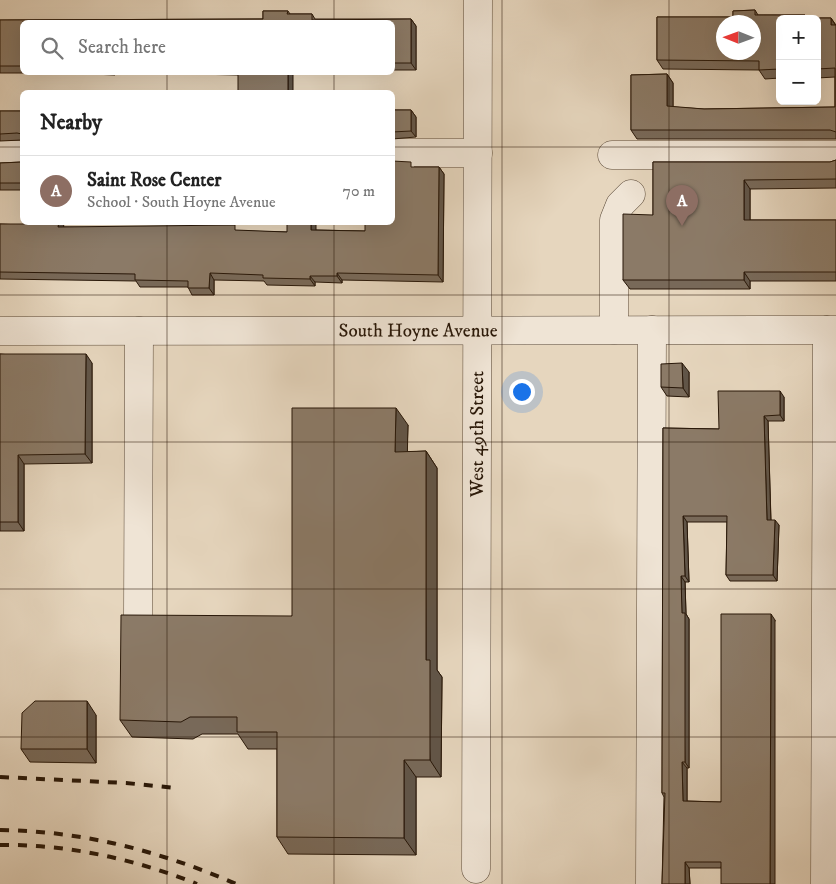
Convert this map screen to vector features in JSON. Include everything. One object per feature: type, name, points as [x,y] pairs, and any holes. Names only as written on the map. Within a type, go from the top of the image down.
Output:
[{"type":"street","name":"West 49th Street","points":[[476,869],[478,0]]},
{"type":"street","points":[[395,153],[478,153]]},
{"type":"street","points":[[0,156],[20,155]]},
{"type":"street","points":[[612,155],[836,155]]},
{"type":"street","points":[[614,330],[614,220],[620,206],[631,194]]},
{"type":"street","points":[[650,884],[652,330]]},
{"type":"street","points":[[825,884],[831,500],[831,330]]},
{"type":"street","name":"South Hoyne Avenue","points":[[0,331],[831,330]]},
{"type":"street","points":[[138,616],[139,331]]},
{"type":"building","points":[[755,10],[755,15],[733,15],[733,11]]},
{"type":"building","points":[[263,11],[288,11],[287,14],[312,14],[312,20],[20,20],[20,66],[0,66],[0,20],[263,19]]},
{"type":"building","points":[[761,15],[776,15],[776,69],[759,70],[759,61],[657,60],[657,17],[716,17],[716,60],[761,60]]},
{"type":"building","points":[[821,18],[831,18],[831,25],[836,25],[836,132],[830,130],[631,130],[631,75],[667,74],[667,106],[704,109],[835,107],[835,68],[821,69]]},
{"type":"building","points":[[411,19],[411,63],[395,63],[395,20],[312,20]]},
{"type":"building","points":[[238,75],[288,75],[288,90],[238,90]]},
{"type":"building","points":[[395,110],[411,110],[411,131],[395,132]]},
{"type":"building","points":[[0,111],[20,111],[20,134],[0,134]]},
{"type":"building","points":[[836,160],[836,179],[744,180],[744,220],[836,220],[836,272],[744,272],[744,280],[623,280],[623,214],[653,215],[653,162],[830,162]]},
{"type":"building","points":[[395,161],[411,162],[411,167],[439,167],[438,275],[337,273],[337,276],[310,276],[310,279],[263,278],[263,275],[210,273],[209,288],[188,288],[188,281],[135,280],[135,274],[0,272],[0,224],[58,225],[58,227],[235,225],[235,230],[287,232],[287,225],[311,225],[311,230],[365,231],[365,225],[395,225]]},
{"type":"building","points":[[20,162],[20,183],[0,183],[0,163]]},
{"type":"building","points":[[0,354],[86,354],[85,454],[18,455],[18,522],[0,522]]},
{"type":"building","points":[[682,363],[683,388],[661,387],[661,364]]},
{"type":"building","points":[[718,391],[780,391],[780,415],[764,416],[767,520],[775,520],[773,575],[726,575],[727,516],[683,516],[685,576],[681,576],[682,613],[685,613],[685,762],[682,762],[683,801],[721,802],[721,614],[771,614],[770,884],[721,884],[721,862],[685,862],[685,884],[662,884],[665,793],[662,793],[663,428],[719,429]]},
{"type":"building","points":[[292,408],[396,408],[395,452],[426,451],[426,660],[430,660],[430,760],[404,760],[404,838],[277,837],[277,732],[237,732],[237,717],[190,717],[181,722],[120,720],[121,615],[292,616]]},
{"type":"building","points":[[35,701],[87,701],[87,749],[21,749],[22,713]]},
{"type":"railway","points":[[0,777],[126,783],[176,788]]},
{"type":"railway","points":[[0,830],[61,834],[121,845],[179,862],[236,884]]},
{"type":"railway","points":[[0,845],[25,845],[75,850],[125,860],[197,884]]},
{"type":"place","name":"Saint Rose Center","points":[[682,226]]}]
